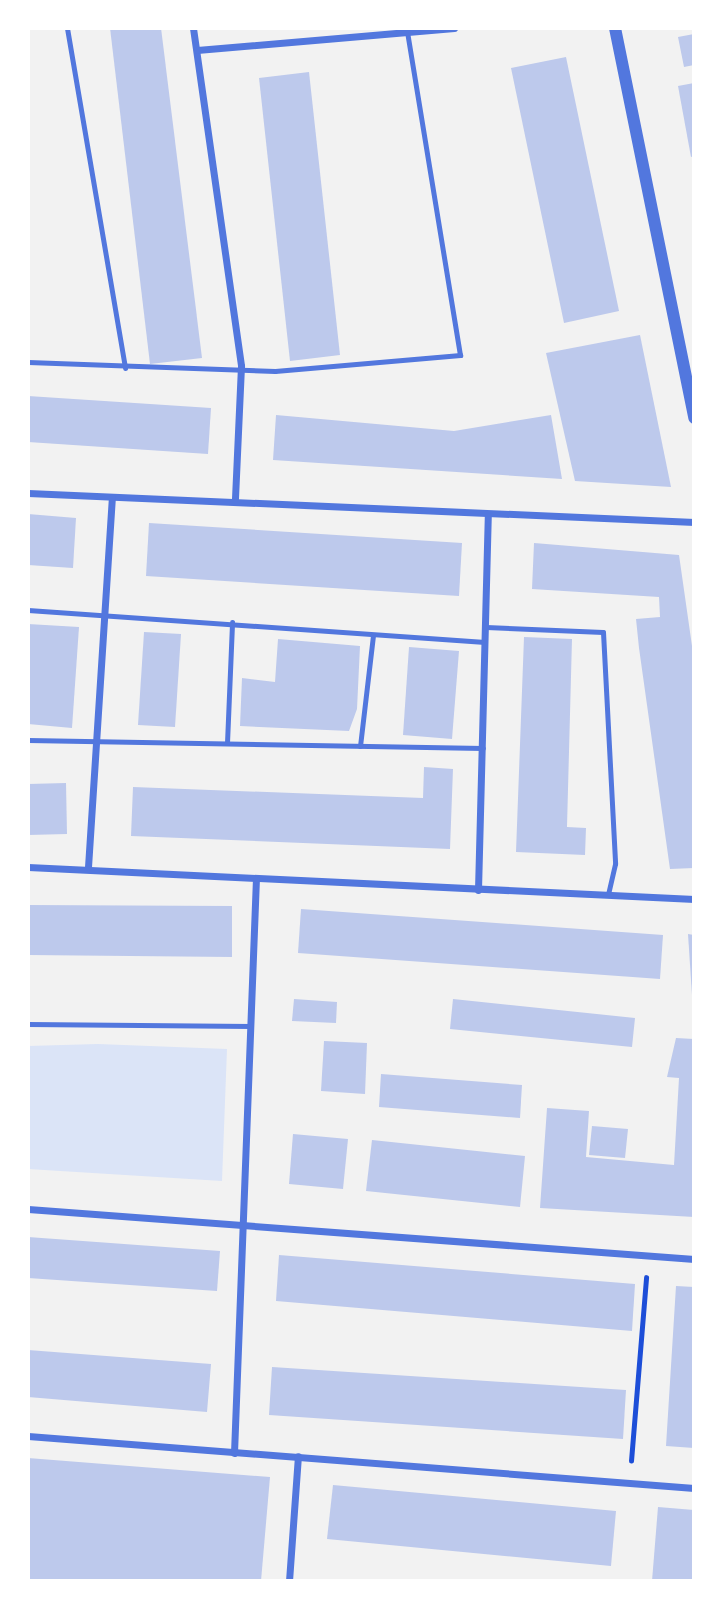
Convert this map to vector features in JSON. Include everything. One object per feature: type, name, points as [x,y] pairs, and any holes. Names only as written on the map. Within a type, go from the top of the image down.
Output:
[{"type":"street","points":[[193,28],[240,366],[235,500]]},
{"type":"street","points":[[197,50],[454,28]]},
{"type":"street","points":[[615,28],[694,418]]},
{"type":"street","points":[[28,493],[112,498],[235,500],[488,516],[694,522]]},
{"type":"street","points":[[88,867],[112,498]]},
{"type":"street","points":[[478,890],[488,516]]},
{"type":"street","points":[[28,867],[88,867],[256,879],[694,899]]},
{"type":"street","points":[[234,1453],[256,879]]},
{"type":"street","points":[[28,1209],[694,1259]]},
{"type":"street","points":[[28,1436],[694,1488]]},
{"type":"street","points":[[289,1581],[298,1457]]},
{"type":"lane","points":[[67,28],[125,368]]},
{"type":"lane","points":[[28,362],[125,368],[240,366],[275,371],[460,355],[407,32]]},
{"type":"lane","points":[[28,610],[232,622],[373,636],[485,642]]},
{"type":"lane","points":[[226,743],[232,622]]},
{"type":"lane","points":[[486,626],[603,632],[615,864],[608,894]]},
{"type":"lane","points":[[360,746],[373,636]]},
{"type":"lane","points":[[28,740],[483,748]]},
{"type":"lane","points":[[28,1024],[251,1026]]},
{"type":"path","points":[[630,1484],[648,1256]]},
{"type":"shaded area","points":[[98,1044],[227,1049],[222,1181],[28,1169],[28,1046]]},
{"type":"building","points":[[110,28],[161,28],[202,358],[150,364]]},
{"type":"building","points":[[694,34],[694,65],[684,67],[678,37]]},
{"type":"building","points":[[566,57],[619,311],[564,323],[511,68]]},
{"type":"building","points":[[309,72],[340,355],[290,361],[259,78]]},
{"type":"building","points":[[694,83],[694,156],[691,157],[678,86]]},
{"type":"building","points":[[640,335],[671,487],[575,481],[546,353]]},
{"type":"building","points":[[28,396],[211,408],[208,454],[28,442]]},
{"type":"building","points":[[276,415],[454,431],[551,415],[562,479],[273,460]]},
{"type":"building","points":[[28,514],[76,518],[73,568],[28,565]]},
{"type":"building","points":[[149,523],[462,543],[459,596],[146,576]]},
{"type":"building","points":[[534,543],[679,555],[694,660],[694,868],[670,869],[639,648],[636,619],[660,617],[659,597],[532,589]]},
{"type":"building","points":[[28,624],[79,627],[72,728],[28,724]]},
{"type":"building","points":[[144,632],[181,634],[175,727],[138,725]]},
{"type":"building","points":[[524,637],[572,639],[567,827],[586,828],[585,855],[516,852]]},
{"type":"building","points":[[278,639],[360,646],[357,709],[349,731],[240,726],[242,678],[275,682]]},
{"type":"building","points":[[409,647],[459,651],[452,739],[403,735]]},
{"type":"building","points":[[424,767],[453,769],[450,849],[131,836],[133,787],[423,798]]},
{"type":"building","points":[[66,783],[67,834],[28,835],[28,784]]},
{"type":"building","points":[[28,905],[232,906],[232,957],[28,955]]},
{"type":"building","points":[[301,909],[663,935],[660,979],[298,953]]},
{"type":"building","points":[[688,934],[694,935],[694,995],[692,995]]},
{"type":"building","points":[[294,999],[337,1002],[336,1023],[292,1021]]},
{"type":"building","points":[[453,999],[635,1018],[632,1047],[450,1029]]},
{"type":"building","points":[[676,1038],[694,1039],[694,1217],[540,1208],[547,1108],[589,1111],[586,1157],[674,1165],[679,1078],[667,1077]]},
{"type":"building","points":[[324,1041],[367,1043],[365,1094],[321,1091]]},
{"type":"building","points":[[381,1074],[522,1085],[520,1118],[379,1107]]},
{"type":"building","points":[[592,1126],[628,1129],[625,1158],[589,1155]]},
{"type":"building","points":[[293,1134],[348,1139],[343,1189],[289,1184]]},
{"type":"building","points":[[372,1140],[525,1156],[520,1207],[366,1191]]},
{"type":"building","points":[[28,1237],[220,1251],[217,1291],[28,1278]]},
{"type":"building","points":[[279,1255],[635,1284],[632,1331],[276,1301]]},
{"type":"building","points":[[676,1286],[694,1287],[694,1448],[666,1446]]},
{"type":"building","points":[[28,1350],[211,1364],[207,1412],[28,1397]]},
{"type":"building","points":[[272,1367],[626,1390],[623,1439],[269,1415]]},
{"type":"building","points":[[28,1458],[270,1477],[261,1581],[28,1581]]},
{"type":"building","points":[[333,1485],[616,1511],[611,1566],[327,1539]]},
{"type":"building","points":[[658,1507],[694,1510],[694,1581],[652,1581]]}]
